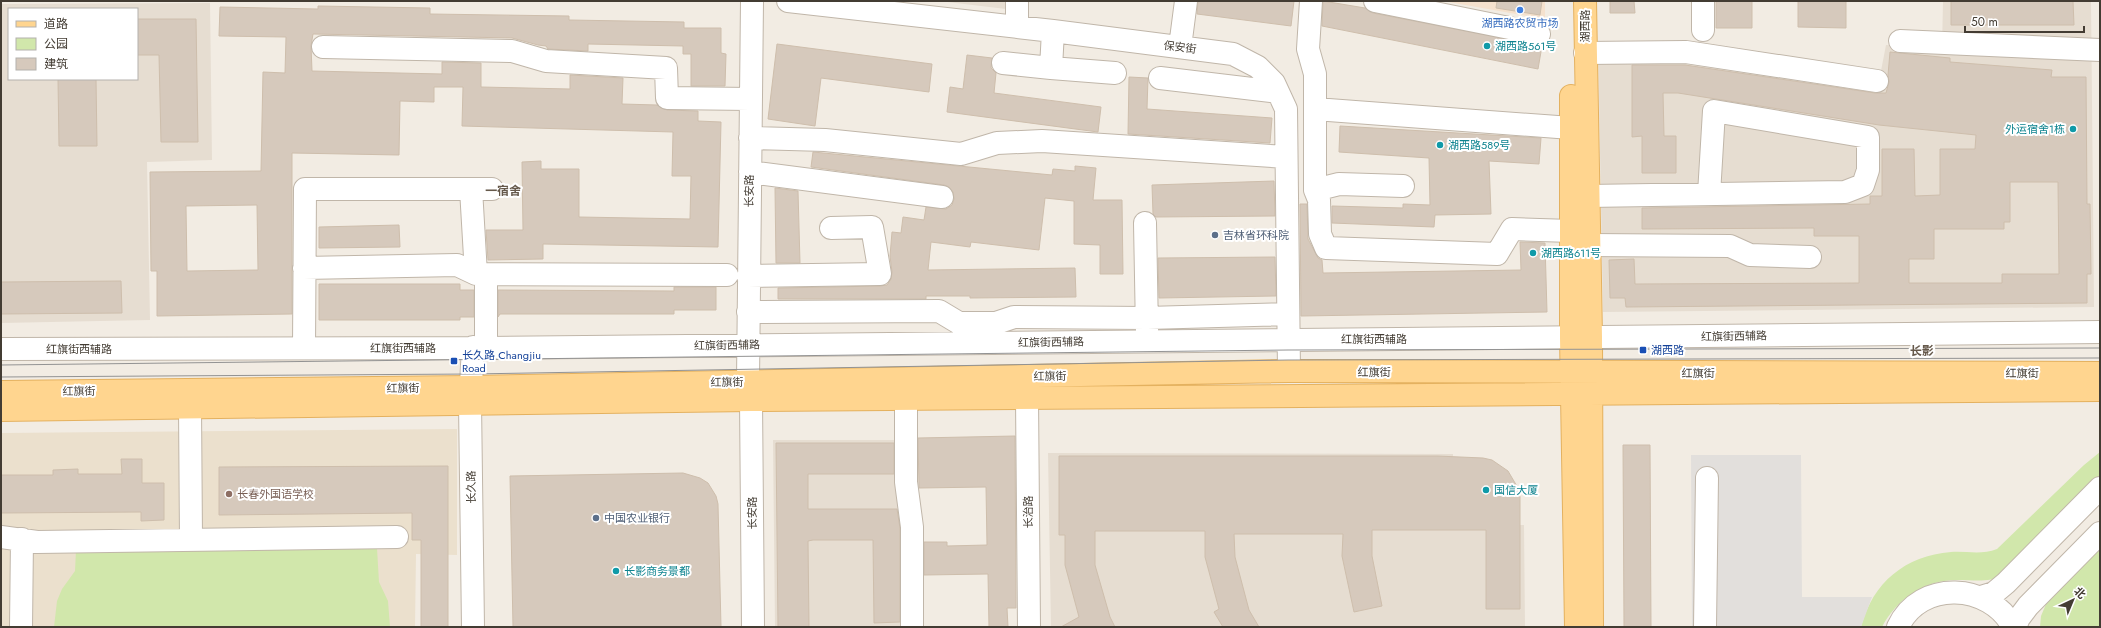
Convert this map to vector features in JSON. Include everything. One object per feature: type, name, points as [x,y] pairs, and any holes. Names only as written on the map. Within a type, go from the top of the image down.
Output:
[{"type":"main road","name":"湖西路","points":[[1571,1],[1571,231],[1581,338]]},
{"type":"main road","name":"湖西路","points":[[1585,1],[1589,245],[1581,338],[1581,372],[1592,627]]},
{"type":"main road","name":"红旗街","points":[[1,392],[470,395],[750,390],[1289,372],[2100,373]]},
{"type":"main road","name":"红旗街","points":[[750,390],[906,398],[1354,394],[1582,395],[2100,390]]},
{"type":"main road","name":"红旗街","points":[[1,410],[190,408],[470,395]]},
{"type":"main road","name":"湖西路","points":[[1576,627],[1582,395]]},
{"type":"street","name":"长安路","points":[[752,1],[748,345],[750,390],[753,627]]},
{"type":"street","name":"保安街","points":[[788,1],[878,6],[1017,27],[1233,54],[1258,67],[1274,83],[1286,109],[1289,372]]},
{"type":"street","points":[[1017,1],[1017,27]]},
{"type":"street","points":[[1180,47],[1186,1]]},
{"type":"street","points":[[1311,1],[1308,49],[1315,74],[1315,190],[1319,200],[1320,234],[1326,248],[1497,254],[1512,229],[1571,231]]},
{"type":"street","points":[[1375,1],[1539,34]]},
{"type":"street","points":[[1703,1],[1703,30]]},
{"type":"street","points":[[1051,68],[1053,31]]},
{"type":"street","points":[[1900,41],[2100,50]]},
{"type":"street","points":[[322,47],[512,51],[546,61],[666,68],[667,98],[750,99]]},
{"type":"street","points":[[1585,53],[1686,52],[1877,81]]},
{"type":"street","points":[[1003,63],[1115,73]]},
{"type":"street","points":[[1160,78],[1278,92]]},
{"type":"street","points":[[1315,109],[1571,128]]},
{"type":"street","points":[[1588,196],[1846,192],[1863,185],[1868,170],[1868,137],[1714,111],[1709,194]]},
{"type":"street","points":[[750,138],[825,140],[961,154],[997,143],[1042,141],[1286,157]]},
{"type":"street","points":[[750,172],[942,197]]},
{"type":"street","points":[[1315,190],[1339,184],[1403,186]]},
{"type":"street","name":"长久路","points":[[304,268],[305,189],[482,189],[480,348],[470,395],[473,627]]},
{"type":"street","points":[[1145,223],[1148,341]]},
{"type":"street","points":[[748,276],[880,274],[872,227],[831,228]]},
{"type":"street","points":[[1589,245],[1730,246],[1750,255],[1810,257]]},
{"type":"street","points":[[304,348],[304,268],[457,265],[481,274],[727,275]]},
{"type":"street","points":[[748,312],[939,311],[959,323],[996,323],[1014,317],[1147,318],[1288,314]]},
{"type":"street","name":"红旗街西辅路","points":[[1,349],[480,348],[2100,332]]},
{"type":"street","points":[[906,398],[906,482],[912,527],[912,627]]},
{"type":"street","name":"长治路","points":[[1027,398],[1029,627]]},
{"type":"street","points":[[190,408],[191,539]]},
{"type":"street","points":[[1705,627],[1707,478]]},
{"type":"street","points":[[1981,597],[1994,593],[2006,583],[2100,488]]},
{"type":"street","points":[[1898,627],[1909,611],[1920,602],[1948,592],[1962,592],[1981,597],[2001,610],[2014,627],[2028,606],[2100,533]]},
{"type":"street","points":[[21,627],[11,538],[37,542],[397,537]]},
{"type":"shaded area","points":[[939,1],[1006,1],[1006,9]]},
{"type":"shaded area","name":"湖西路农贸市场","points":[[1443,1],[1545,1],[1545,19]]},
{"type":"shaded area","points":[[1943,1],[2091,1],[2094,307],[1603,312],[1598,45],[1880,76],[1886,45],[1942,49]]},
{"type":"shaded area","points":[[210,3],[212,160],[147,162],[150,320],[1,323],[1,4]]},
{"type":"shaded area","name":"长春外国语学校","points":[[457,429],[457,555],[416,554],[415,627],[1,627],[1,433]]},
{"type":"shaded area","points":[[773,440],[899,440],[909,627],[775,627]]},
{"type":"shaded area","points":[[1048,453],[1453,454],[1453,492],[1520,525],[1524,525],[1525,627],[1051,627]]},
{"type":"shaded area","points":[[1691,455],[1801,455],[1802,597],[1872,597],[1861,627],[1692,627]]},
{"type":"green space","points":[[2100,452],[2100,480],[2007,575],[1987,580],[1956,580],[1933,584],[1912,593],[1903,600],[1888,617],[1882,627],[1861,627],[1866,611],[1874,597],[1893,574],[1919,559],[1934,555],[1951,552],[1986,552],[1997,549],[2084,465]]},
{"type":"green space","points":[[2100,543],[2100,627],[2040,627],[2041,616],[2049,597]]},
{"type":"green space","points":[[377,548],[379,582],[388,601],[390,627],[54,627],[57,601],[62,589],[75,571],[76,550]]},
{"type":"building","points":[[1198,1],[1294,1],[1291,26],[1197,14]]},
{"type":"building","points":[[1323,1],[1365,8],[1373,13],[1542,46],[1538,69],[1322,26]]},
{"type":"building","points":[[1497,1],[1542,1],[1540,15],[1496,8]]},
{"type":"building","points":[[1610,1],[1634,1],[1635,13],[1610,13]]},
{"type":"building","points":[[1716,1],[1752,1],[1752,28],[1716,28]]},
{"type":"building","points":[[1798,1],[1846,1],[1846,28],[1798,27]]},
{"type":"building","points":[[1951,1],[2073,1],[2074,25],[1951,25]]},
{"type":"building","points":[[318,6],[430,8],[430,14],[569,16],[569,20],[684,22],[684,28],[721,28],[721,53],[726,54],[725,86],[691,86],[691,54],[683,54],[683,46],[588,44],[588,51],[548,49],[546,46],[512,38],[313,34],[311,46],[312,71],[442,74],[442,62],[481,63],[481,87],[570,89],[570,75],[623,78],[622,104],[657,105],[667,110],[698,111],[698,121],[721,122],[718,247],[543,244],[543,259],[488,260],[486,230],[523,230],[522,162],[541,161],[541,169],[579,169],[579,217],[690,219],[691,176],[672,176],[673,132],[462,126],[463,87],[434,87],[434,102],[400,101],[399,155],[292,153],[292,314],[157,316],[157,271],[151,271],[150,172],[261,171],[263,72],[285,73],[286,37],[219,36],[220,7],[318,9]],"holes":[[[257,205],[258,270],[187,271],[186,206]]]},
{"type":"building","points":[[138,19],[196,19],[198,142],[161,142],[159,55],[138,55]]},
{"type":"building","points":[[777,44],[932,64],[929,92],[821,78],[815,126],[768,119]]},
{"type":"building","points":[[1890,52],[1950,58],[1950,62],[2052,70],[2051,77],[2086,77],[2087,204],[2090,204],[2091,274],[2087,274],[2087,303],[1626,307],[1625,298],[1610,298],[1609,260],[1634,259],[1635,284],[1859,283],[1859,236],[1814,236],[1814,228],[1642,229],[1642,208],[1870,204],[1870,196],[1882,196],[1882,149],[1914,149],[1915,196],[1940,195],[1940,149],[1975,149],[1976,135],[1879,125],[1678,93],[1663,93],[1664,136],[1676,136],[1676,173],[1642,173],[1642,136],[1632,137],[1632,65],[1685,65],[1875,93],[1886,93],[1889,82],[1888,75]],"holes":[[[2010,182],[2058,182],[2059,274],[2002,274],[2002,283],[1909,283],[1909,259],[1934,259],[1934,229],[2004,229],[2004,222],[2010,222]]]},
{"type":"building","points":[[967,55],[992,58],[991,68],[996,73],[994,93],[1101,107],[1098,132],[947,112],[950,87],[963,89]]},
{"type":"building","points":[[1129,77],[1148,78],[1147,109],[1272,118],[1270,143],[1128,134]]},
{"type":"building","points":[[58,80],[96,80],[97,146],[59,146]]},
{"type":"building","points":[[1340,126],[1541,138],[1539,164],[1489,161],[1491,214],[1435,215],[1434,227],[1332,223],[1332,206],[1403,208],[1403,204],[1430,205],[1429,158],[1339,152]]},
{"type":"building","points":[[813,152],[1052,175],[1053,169],[1075,171],[1075,166],[1096,168],[1093,200],[1122,200],[1123,274],[1100,274],[1100,245],[1074,244],[1074,201],[1045,198],[1039,250],[971,242],[970,247],[931,242],[928,270],[1075,268],[1076,297],[970,298],[970,296],[926,296],[926,299],[778,299],[778,288],[887,285],[891,279],[892,272],[890,256],[892,232],[901,233],[903,217],[924,220],[926,207],[946,209],[952,205],[954,199],[953,192],[949,187],[944,185],[811,167]]},
{"type":"building","points":[[1274,181],[1275,216],[1156,217],[1153,214],[1152,185]]},
{"type":"building","points":[[775,188],[798,191],[800,263],[776,263]]},
{"type":"building","points":[[1300,204],[1307,204],[1308,239],[1318,258],[1322,260],[1323,273],[1521,270],[1520,242],[1545,243],[1547,312],[1301,316]]},
{"type":"building","points":[[399,225],[400,247],[319,248],[319,227]]},
{"type":"building","points":[[1275,257],[1276,296],[1159,298],[1158,258]]},
{"type":"building","points":[[121,281],[122,313],[1,314],[1,282]]},
{"type":"building","points":[[319,284],[460,284],[460,290],[474,290],[474,317],[460,317],[460,320],[319,320]]},
{"type":"building","points":[[674,287],[716,287],[716,310],[674,310],[674,314],[500,314],[498,317],[498,290],[674,291]]},
{"type":"building","points":[[1015,436],[1016,608],[1007,608],[1008,627],[989,627],[988,574],[924,575],[924,542],[947,542],[947,546],[987,545],[986,487],[919,488],[918,438]]},
{"type":"building","points":[[776,443],[894,443],[894,474],[808,474],[808,509],[897,509],[900,528],[900,622],[874,623],[873,540],[813,540],[808,541],[809,627],[778,627]]},
{"type":"building","points":[[1623,445],[1650,445],[1651,627],[1624,627]]},
{"type":"building","points":[[1059,456],[1437,456],[1483,458],[1492,460],[1508,471],[1518,488],[1520,497],[1520,609],[1486,609],[1486,530],[1372,530],[1372,556],[1382,606],[1354,612],[1342,556],[1343,534],[1234,534],[1235,557],[1249,610],[1259,627],[1223,627],[1214,612],[1219,609],[1205,557],[1205,531],[1095,531],[1095,565],[1110,617],[1115,627],[1061,627],[1079,617],[1065,565],[1065,535],[1059,535]]},
{"type":"building","points":[[121,459],[142,459],[142,483],[164,483],[164,520],[141,521],[141,512],[1,513],[1,475],[53,475],[53,470],[78,469],[78,474],[122,474]]},
{"type":"building","points":[[448,466],[448,627],[421,627],[421,540],[412,540],[412,513],[219,515],[219,467]]},
{"type":"building","name":"长影商务景都","points":[[683,473],[700,478],[708,483],[716,496],[718,504],[721,627],[513,627],[510,476]]},
{"type":"tram line","points":[[1,365],[1288,350],[2100,348]]},
{"type":"tram line","points":[[1,377],[472,374],[1288,360],[2100,358]]},
{"type":"place","name":"湖西路农贸市场","points":[[1520,10]]},
{"type":"place","name":"湖西路561号","points":[[1487,46]]},
{"type":"place","name":"外运宿舍1栋","points":[[2073,129]]},
{"type":"place","name":"湖西路589号","points":[[1440,145]]},
{"type":"place","name":"吉林省环科院","points":[[1215,235]]},
{"type":"place","name":"湖西路611号","points":[[1533,253]]},
{"type":"place","name":"湖西路","points":[[1643,350]]},
{"type":"place","name":"长久路 Changjiu Road","points":[[454,361]]},
{"type":"place","name":"国信大厦","points":[[1486,490]]},
{"type":"place","name":"长春外国语学校","points":[[229,494]]},
{"type":"place","name":"中国农业银行","points":[[596,518]]},
{"type":"place","name":"长影商务景都","points":[[616,571]]},
{"type":"district","name":"一宿舍","points":[[503,191]]},
{"type":"district","name":"长影","points":[[1922,351]]}]
